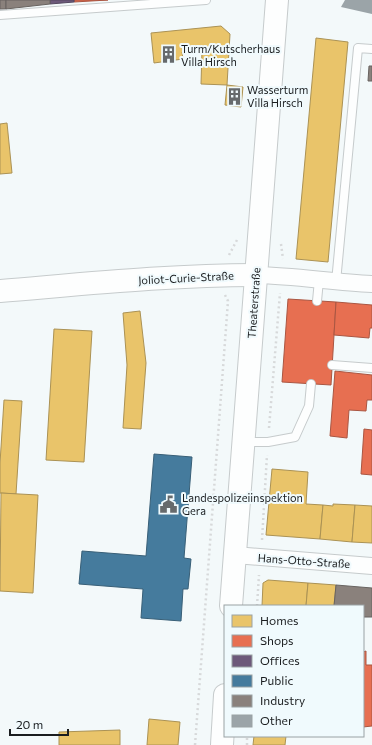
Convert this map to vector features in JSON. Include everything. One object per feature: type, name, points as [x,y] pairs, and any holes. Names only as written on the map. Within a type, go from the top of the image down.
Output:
[{"type":"main road","name":"Theaterstraße","points":[[231,605],[277,0]]},
{"type":"main road","name":"Joliot-Curie-Straße","points":[[0,291],[124,281],[227,275],[257,275]]},
{"type":"main road","points":[[222,745],[224,712]]},
{"type":"street","name":"Joliot-Curie-Straße","points":[[257,275],[282,275],[336,282],[372,284]]},
{"type":"street","name":"Hans-Otto-Straße","points":[[235,555],[372,566]]},
{"type":"lane","points":[[0,15],[206,0]]},
{"type":"lane","points":[[336,282],[358,48],[372,49]]},
{"type":"lane","points":[[317,301],[319,280]]},
{"type":"lane","points":[[332,365],[372,368]]},
{"type":"lane","points":[[244,442],[268,442],[295,438],[310,406],[311,384]]},
{"type":"path","points":[[195,745],[228,301],[225,296],[230,254],[237,239]]},
{"type":"path","points":[[257,605],[268,442],[283,262],[281,244]]},
{"type":"building: Homes","name":"Turm/Kutscherhaus Villa Hirsch","points":[[221,26],[230,34],[227,85],[201,84],[202,50],[182,52],[183,59],[154,63],[151,33]]},
{"type":"building: Homes","points":[[316,38],[348,42],[328,262],[296,259]]},
{"type":"building: Homes","name":"Wasserturm Villa Hirsch","points":[[227,85],[243,87],[241,107],[225,105]]},
{"type":"building: Homes","points":[[7,123],[12,173],[0,174],[0,124]]},
{"type":"building: Homes","points":[[140,311],[146,363],[141,429],[123,428],[127,365],[123,313]]},
{"type":"building: Homes","points":[[54,329],[92,331],[84,462],[46,460]]},
{"type":"building: Homes","points":[[4,400],[22,401],[16,494],[0,493],[0,463]]},
{"type":"building: Homes","points":[[272,469],[308,472],[306,504],[323,505],[320,539],[266,535]]},
{"type":"building: Homes","points":[[1,493],[38,495],[33,593],[0,591]]},
{"type":"building: Homes","points":[[333,504],[355,505],[352,542],[320,539],[323,505],[333,506]]},
{"type":"building: Homes","points":[[355,505],[372,506],[372,543],[352,542]]},
{"type":"building: Homes","points":[[268,580],[308,583],[306,605],[262,605],[263,583]]},
{"type":"building: Homes","points":[[308,583],[336,585],[334,605],[306,605]]},
{"type":"building: Homes","points":[[149,719],[180,722],[178,745],[147,745]]},
{"type":"building: Homes","points":[[120,730],[120,745],[59,745],[59,732]]},
{"type":"building: Homes","points":[[254,737],[286,737],[285,745],[253,745]]},
{"type":"building: Shops","points":[[74,0],[108,0],[74,2]]},
{"type":"building: Shops","points":[[288,299],[336,302],[331,385],[282,382]]},
{"type":"building: Shops","points":[[336,302],[372,305],[372,328],[370,328],[369,338],[334,335]]},
{"type":"building: Shops","points":[[335,371],[372,375],[372,400],[367,400],[366,411],[349,410],[347,438],[330,436]]},
{"type":"building: Shops","points":[[364,429],[372,430],[372,475],[361,474]]},
{"type":"building: Shops","points":[[366,651],[366,665],[372,665],[372,726],[364,727],[364,652]]},
{"type":"building: Offices","points":[[50,0],[74,0],[74,2],[50,4]]},
{"type":"building: Public","name":"Landespolizeiinspektion Gera","points":[[154,454],[192,457],[184,558],[191,559],[188,589],[183,589],[181,621],[141,618],[143,589],[79,584],[82,551],[146,556]]},
{"type":"building: Industry","points":[[0,0],[6,0],[6,9],[0,9]]},
{"type":"building: Industry","points":[[6,0],[50,0],[50,4],[6,9]]},
{"type":"building: Industry","points":[[369,66],[372,66],[372,81],[368,81]]},
{"type":"building: Industry","points":[[336,585],[372,588],[372,617],[364,617],[364,605],[334,605]]},
{"type":"building: Other","points":[[345,0],[372,0],[372,14],[341,7]]},
{"type":"place","name":"Turm/Kutscherhaus Villa Hirsch","points":[[168,55]]},
{"type":"place","name":"Wasserturm Villa Hirsch","points":[[234,96]]},
{"type":"place","name":"Landespolizeiinspektion Gera","points":[[169,504]]}]
